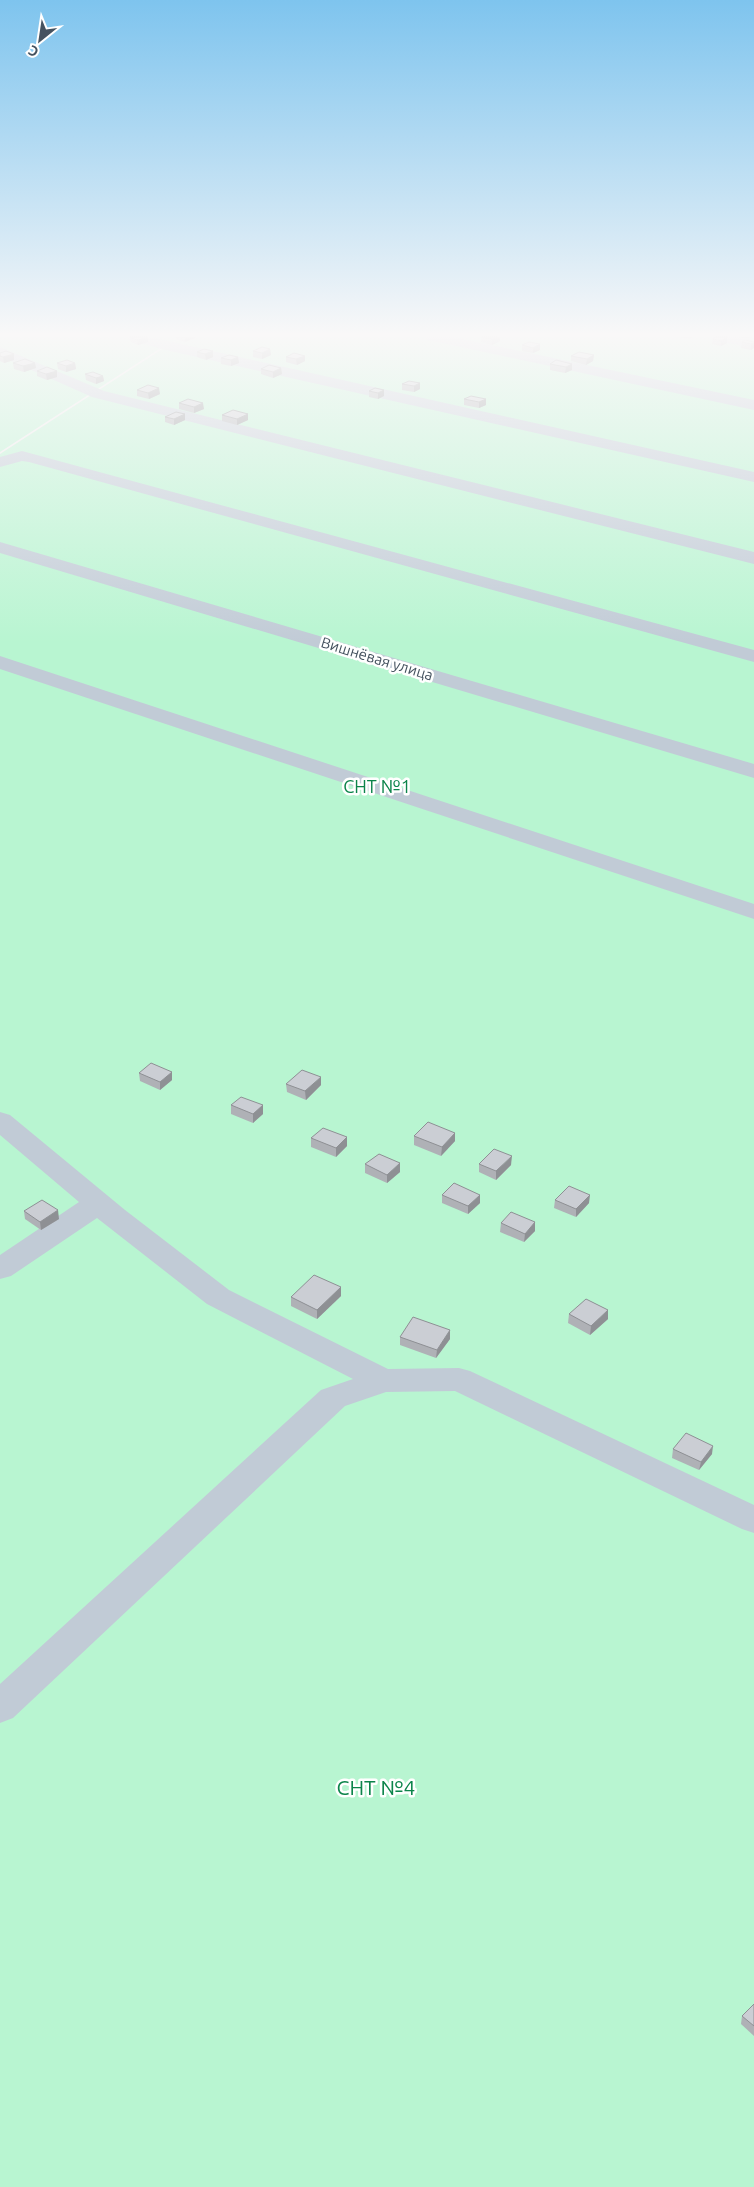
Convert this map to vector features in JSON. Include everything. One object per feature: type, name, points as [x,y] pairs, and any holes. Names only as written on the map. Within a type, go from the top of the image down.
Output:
[{"type":"street","points":[[278,439],[754,558]]},
{"type":"street","points":[[584,439],[754,477]]},
{"type":"street","points":[[0,462],[22,456],[30,457],[754,656]]},
{"type":"street","name":"Вишнёвая улица","points":[[0,547],[754,770]]},
{"type":"street","points":[[0,662],[754,912]]},
{"type":"street","points":[[0,1121],[99,1203],[218,1296],[384,1381]]},
{"type":"street","points":[[0,1269],[99,1203]]},
{"type":"street","points":[[0,1707],[332,1398],[384,1381],[459,1379],[754,1520]]},
{"type":"green space","points":[[0,439],[20,439],[0,452]]},
{"type":"green space","points":[[23,439],[754,439],[754,2187],[0,2187],[0,454]]},
{"type":"building","points":[[151,1063],[172,1072],[160,1082],[139,1073]]},
{"type":"building","points":[[302,1070],[321,1077],[305,1091],[286,1084]]},
{"type":"building","points":[[241,1097],[263,1105],[253,1114],[231,1105]]},
{"type":"building","points":[[428,1122],[455,1133],[442,1147],[414,1136]]},
{"type":"building","points":[[323,1128],[347,1137],[336,1148],[311,1138]]},
{"type":"building","points":[[494,1149],[512,1156],[496,1171],[479,1164]]},
{"type":"building","points":[[379,1154],[400,1163],[387,1175],[365,1164]]},
{"type":"building","points":[[454,1183],[480,1195],[468,1206],[442,1195]]},
{"type":"building","points":[[569,1186],[590,1195],[576,1209],[555,1200]]},
{"type":"building","points":[[42,1200],[58,1210],[40,1222],[24,1211]]},
{"type":"building","points":[[511,1212],[535,1222],[525,1234],[501,1223]]},
{"type":"building","points":[[314,1275],[341,1287],[317,1310],[291,1297]]},
{"type":"building","points":[[586,1299],[608,1310],[591,1326],[569,1314]]},
{"type":"building","points":[[413,1317],[450,1330],[437,1350],[400,1337]]},
{"type":"building","points":[[686,1433],[713,1446],[701,1462],[673,1449]]},
{"type":"building","points":[[754,2004],[754,2026],[742,2016]]},
{"type":"park label","name":"СНТ №1","points":[[377,787]]},
{"type":"park label","name":"СНТ №4","points":[[376,1788]]}]
